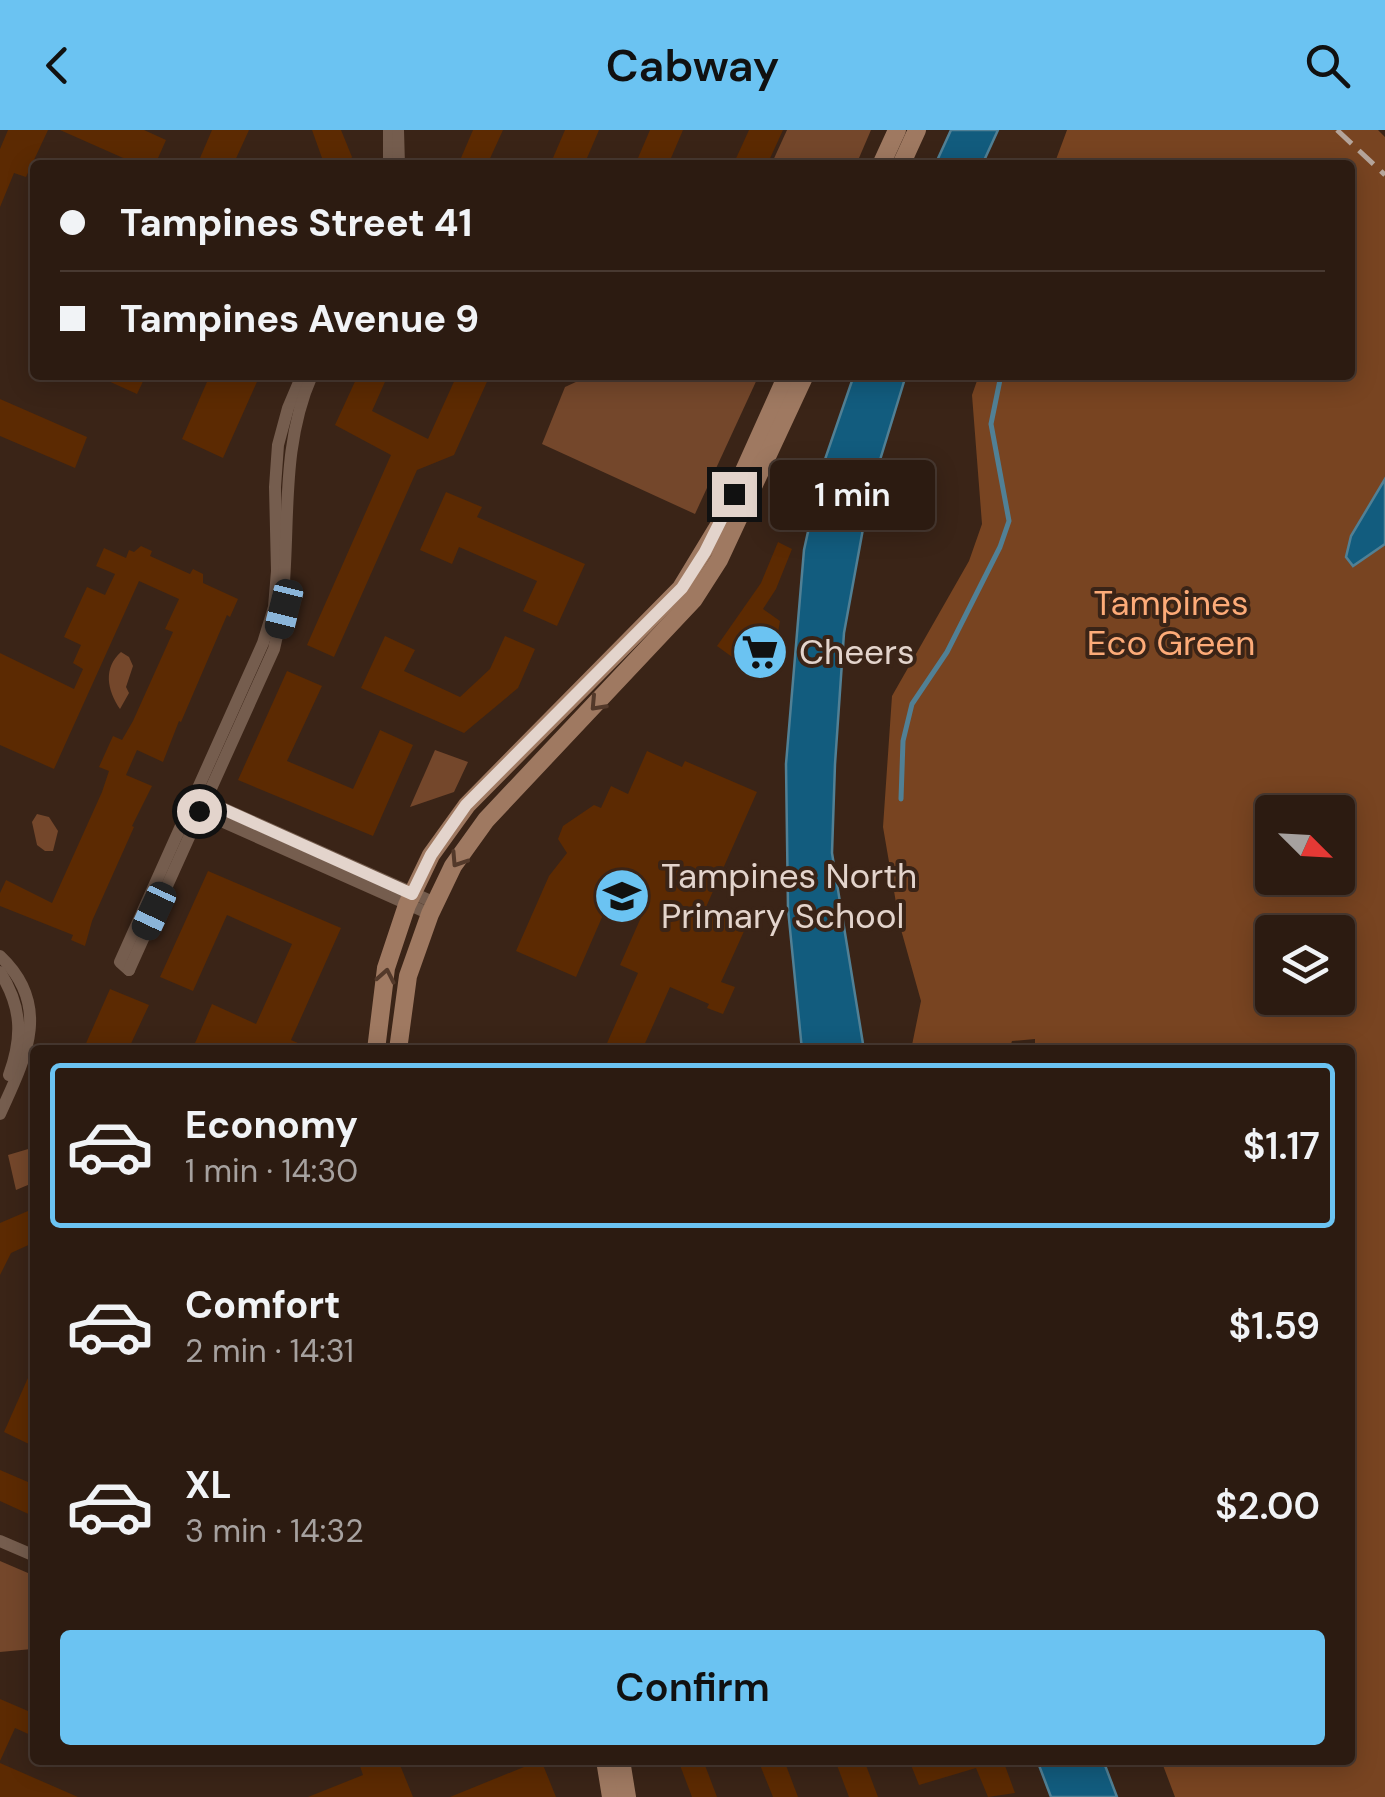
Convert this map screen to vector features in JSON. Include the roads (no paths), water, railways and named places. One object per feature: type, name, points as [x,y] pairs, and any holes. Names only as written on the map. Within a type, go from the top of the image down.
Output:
[{"type":"main road","points":[[883,160],[896,130]]},
{"type":"main road","points":[[903,160],[916,130]]},
{"type":"main road","points":[[377,1045],[386,968],[409,899],[431,855],[466,805],[682,588],[721,522],[786,380]]},
{"type":"main road","points":[[399,1045],[408,976],[432,909],[453,866],[486,820],[694,599],[727,544],[804,380]]},
{"type":"main road","points":[[607,1765],[612,1797]]},
{"type":"main road","points":[[622,1765],[627,1797]]},
{"type":"street","points":[[389,130],[389,160]]},
{"type":"street","points":[[398,130],[399,160]]},
{"type":"street","points":[[282,572],[275,487],[278,444],[300,380]]},
{"type":"street","points":[[197,803],[120,962],[128,970],[197,803],[263,643],[282,572],[290,445],[299,403],[310,380]]},
{"type":"street","points":[[197,803],[432,909]]},
{"type":"street","points":[[0,956],[22,986],[31,1026],[24,1059],[0,1114]]},
{"type":"street","points":[[0,972],[15,1001],[20,1033],[14,1063],[0,1096]]},
{"type":"street","points":[[0,1541],[30,1554]]},
{"type":"water","points":[[951,130],[998,130],[984,160],[937,160]]},
{"type":"water","points":[[852,380],[904,380],[869,496],[844,633],[835,764],[832,853],[863,1045],[802,1045],[788,909],[786,764],[804,550],[822,468]]},
{"type":"water","points":[[1385,479],[1385,544],[1353,566],[1346,557],[1351,536]]},
{"type":"water","points":[[1039,1765],[1105,1765],[1117,1797],[1051,1797]]},
{"type":"waterway","points":[[901,799],[903,741],[912,704],[947,652],[1009,521],[991,424],[1000,380]]},
{"type":"railway","points":[[1337,130],[1385,175]]},
{"type":"place","name":"Cheers","points":[[760,652]]},
{"type":"place","name":"Tampines North Primary School","points":[[622,896]]},
{"type":"park label","name":"Tampines Eco Green","points":[[1171,623]]}]
